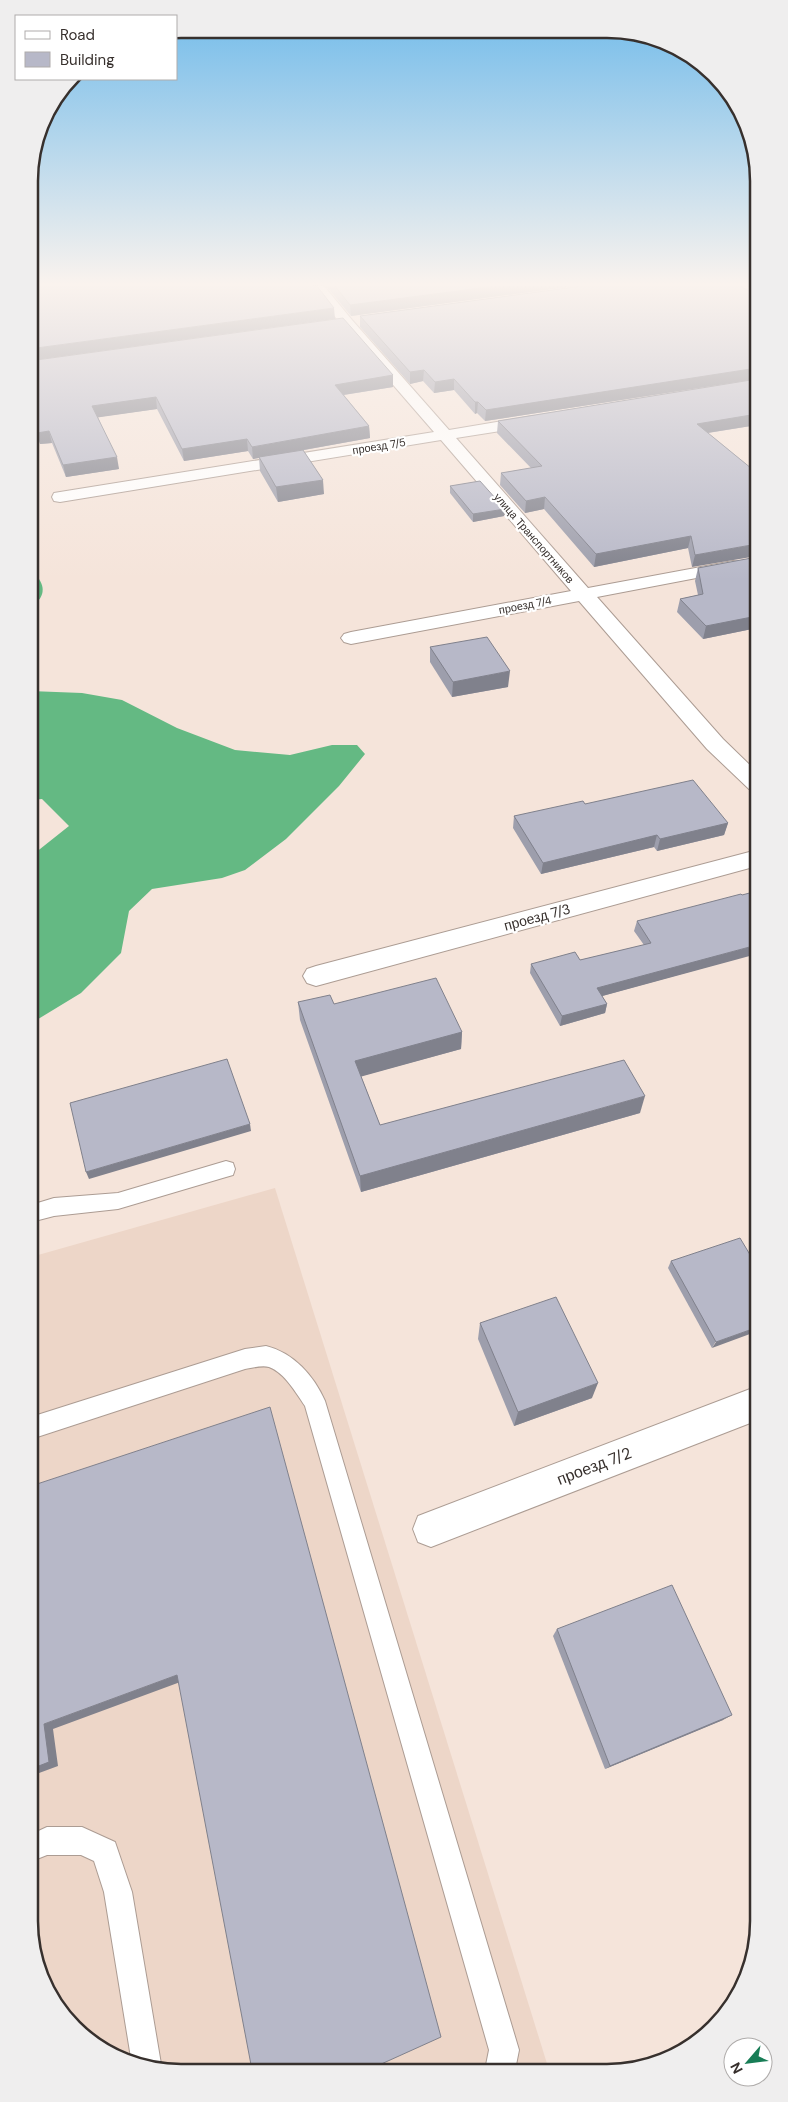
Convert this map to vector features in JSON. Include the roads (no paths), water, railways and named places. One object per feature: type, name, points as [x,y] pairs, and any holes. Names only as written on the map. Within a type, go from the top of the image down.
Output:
[{"type":"street","name":"улица Транспортников","points":[[400,384],[715,744],[750,777]]},
{"type":"street","name":"проезд 7/5","points":[[60,497],[552,418]]},
{"type":"street","name":"проезд 7/4","points":[[351,638],[747,564]]},
{"type":"street","name":"проезд 7/3","points":[[316,976],[750,860]]},
{"type":"street","name":"проезд 7/2","points":[[431,1530],[750,1406]]},
{"type":"lane","points":[[38,1212],[54,1207],[118,1201],[226,1169]]},
{"type":"lane","points":[[38,1426],[245,1359],[268,1356],[285,1364],[299,1379],[314,1401],[504,2050],[501,2064]]},
{"type":"lane","points":[[38,1845],[48,1841],[82,1841],[104,1852],[118,1892],[147,2060]]}]
